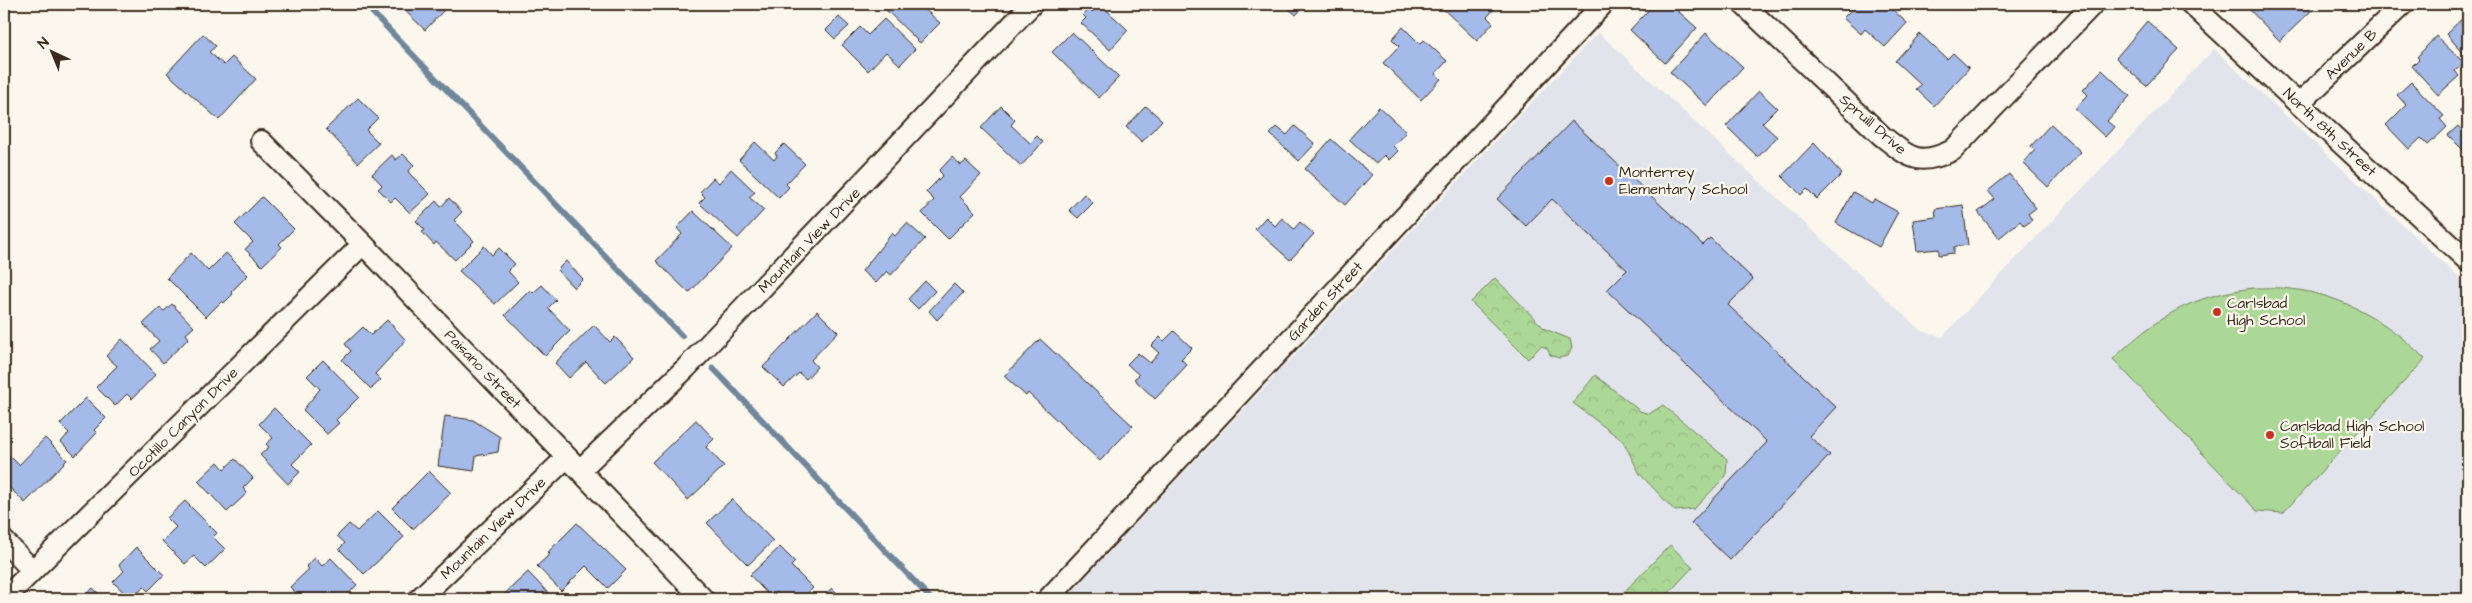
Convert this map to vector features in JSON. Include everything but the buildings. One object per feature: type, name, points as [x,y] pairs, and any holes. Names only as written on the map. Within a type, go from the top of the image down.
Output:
[{"type":"street","name":"Mountain View Drive","points":[[420,599],[686,368],[1032,4]]},
{"type":"street","name":"Garden Street","points":[[1048,599],[1603,4]]},
{"type":"street","name":"Spruill Drive","points":[[1743,4],[1882,136],[1908,155],[1920,160],[1935,158],[1953,150],[2093,4]]},
{"type":"street","name":"North 8th Street","points":[[2191,4],[2468,261]]},
{"type":"street","name":"Avenue B","points":[[2299,104],[2403,4]]},
{"type":"street","name":"Paisano Street","points":[[261,141],[702,599]]},
{"type":"street","name":"Ocotillo Canyon Drive","points":[[4,599],[362,244]]},
{"type":"street","points":[[4,541],[32,570]]},
{"type":"shaded area","points":[[1598,32],[1920,330],[1942,337],[2214,49],[2468,286],[2468,599],[1065,599]]},
{"type":"green space","points":[[1495,278],[1545,329],[1570,339],[1572,348],[1568,356],[1559,358],[1550,355],[1547,348],[1541,346],[1528,359],[1471,302]]},
{"type":"green space","name":"Carlsbad High School Softball Field","points":[[2253,288],[2282,288],[2310,292],[2347,304],[2364,312],[2396,333],[2425,359],[2283,513],[2257,511],[2113,359],[2145,331],[2176,310],[2211,296]]},
{"type":"green space","points":[[1595,375],[1640,411],[1649,414],[1663,405],[1727,459],[1726,476],[1694,509],[1675,511],[1640,474],[1623,441],[1573,403]]},
{"type":"green space","points":[[1670,545],[1693,567],[1663,599],[1617,599]]},
{"type":"waterway","points":[[372,12],[682,336]]},
{"type":"waterway","points":[[713,368],[931,599]]},
{"type":"place","name":"Monterrey Elementary School","points":[[1609,181]]},
{"type":"place","name":"Carlsbad High School","points":[[2217,312]]},
{"type":"place","name":"Carlsbad High School Softball Field","points":[[2270,435]]}]
